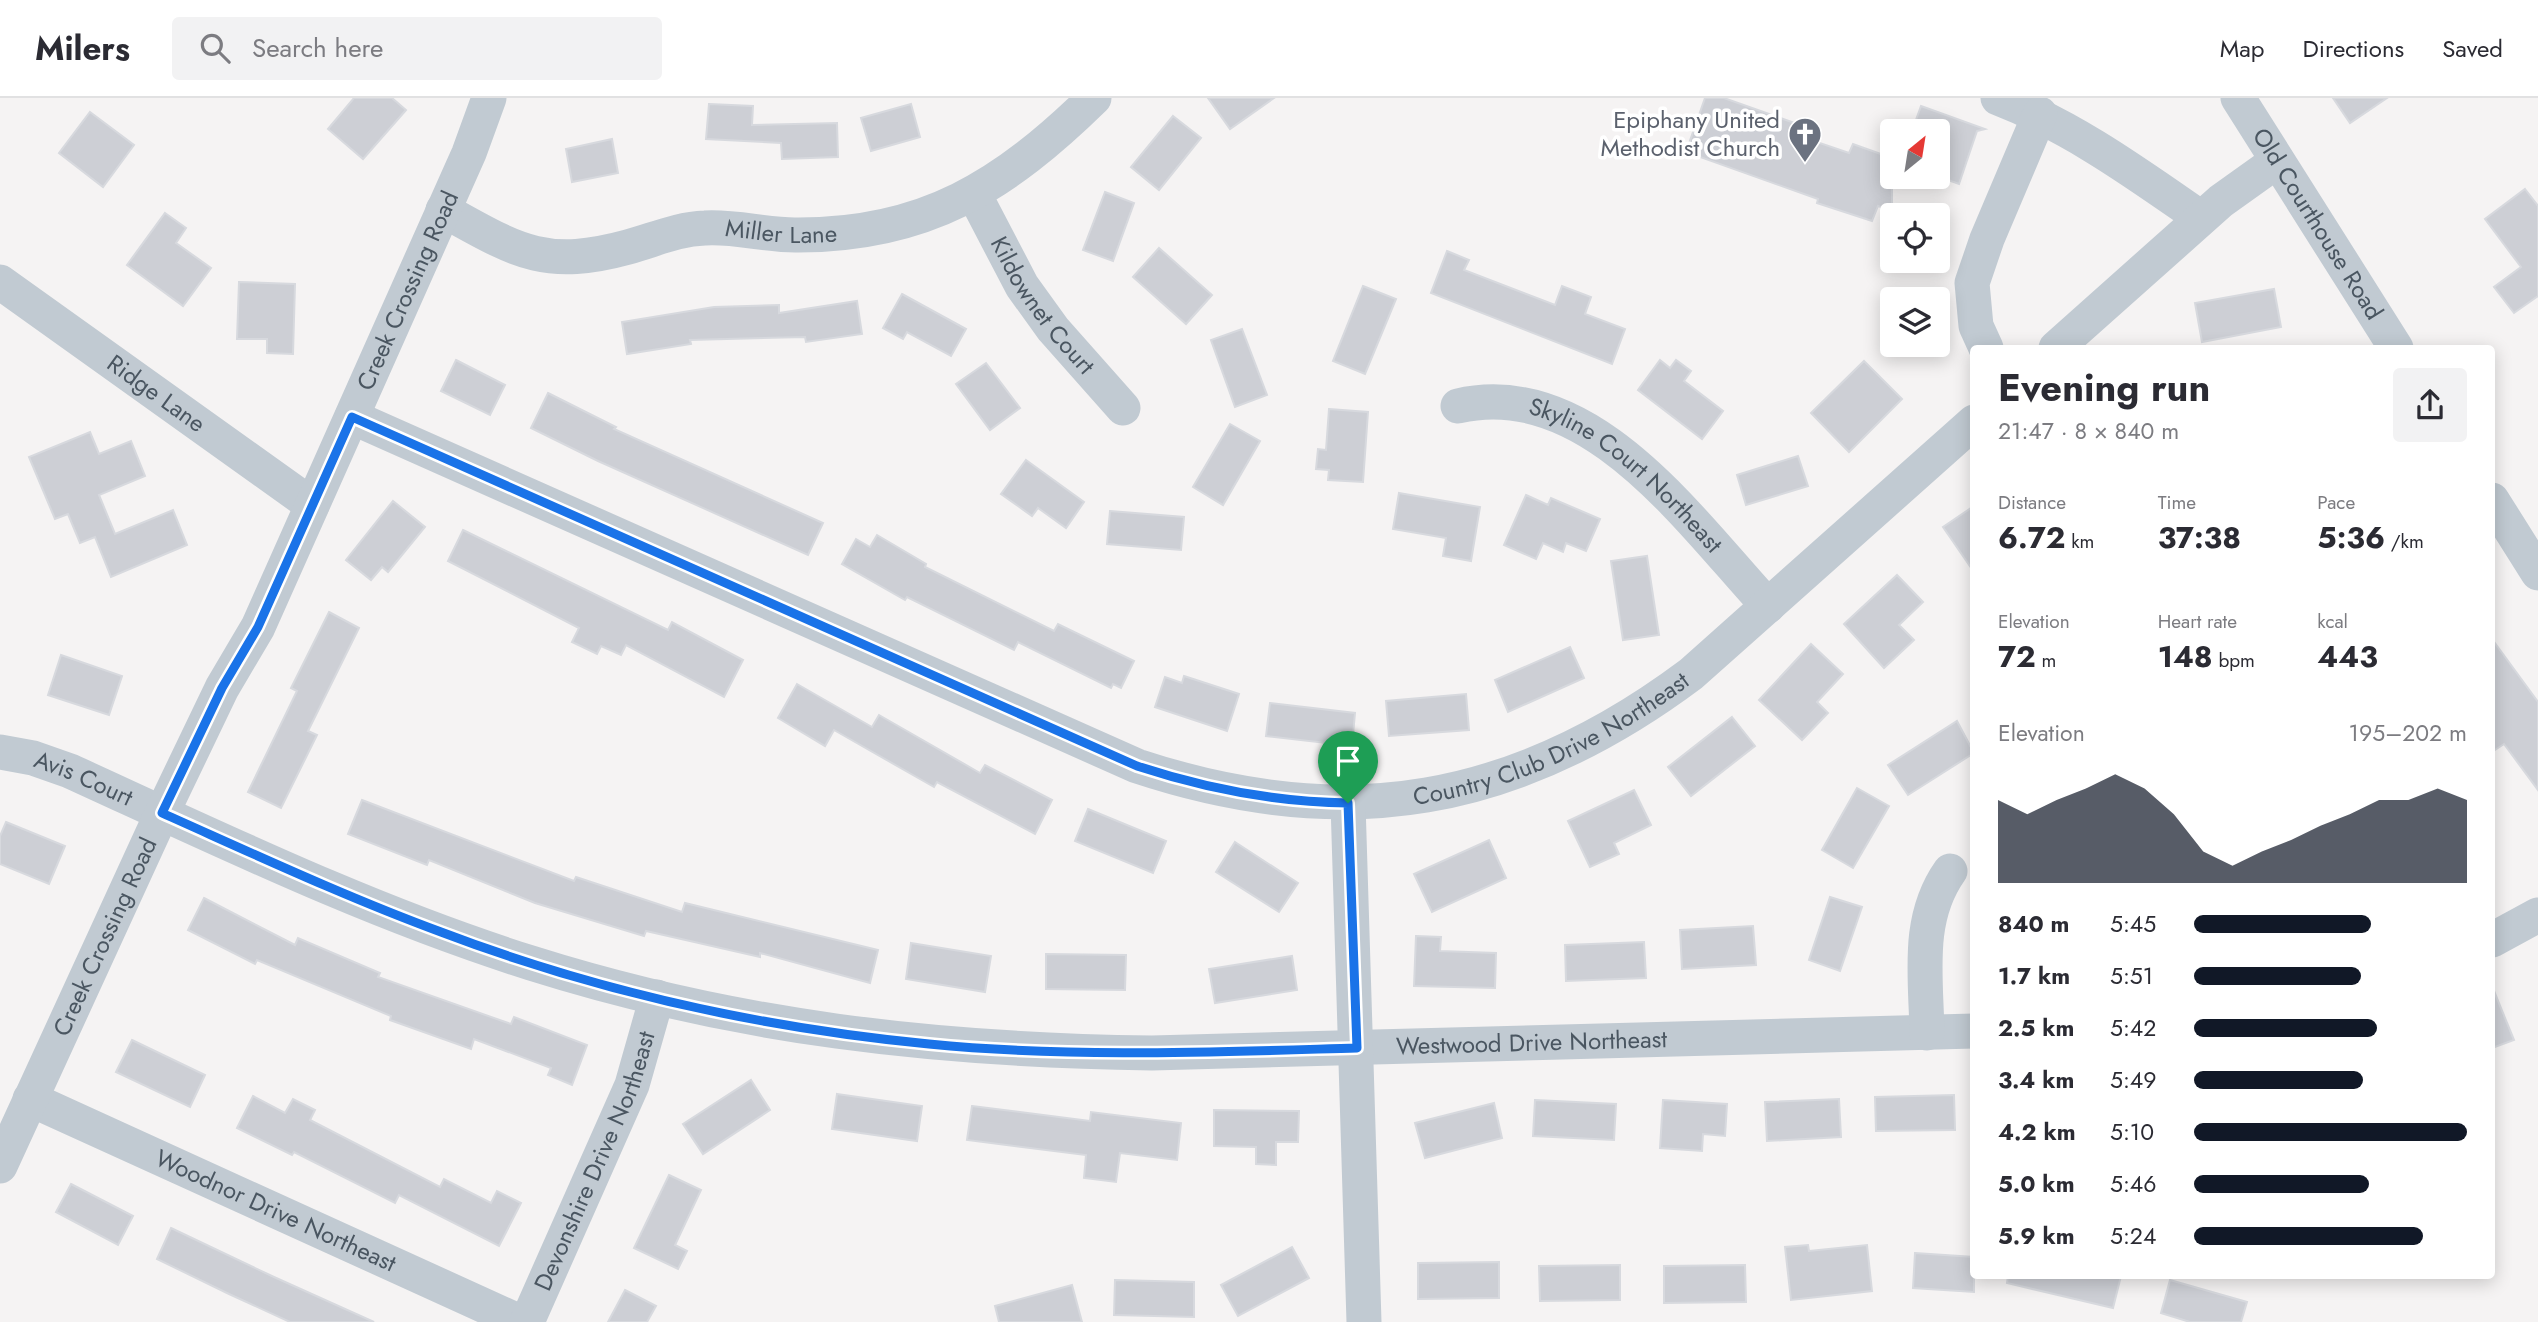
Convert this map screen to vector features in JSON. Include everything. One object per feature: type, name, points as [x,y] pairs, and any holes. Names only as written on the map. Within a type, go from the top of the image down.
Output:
[{"type":"street","name":"Creek Crossing Road","points":[[0,1166],[162,813],[222,688],[258,627],[443,210],[489,98]]},
{"type":"street","name":"Miller Lane","points":[[443,210],[511,248],[538,256],[566,258],[606,253],[674,231],[707,227],[793,235],[839,233],[878,227],[935,211],[974,194],[1013,170],[1049,142],[1094,98]]},
{"type":"street","points":[[1998,98],[2040,114],[2105,151],[2202,218]]},
{"type":"street","name":"Old Courthouse Road","points":[[2238,98],[2394,345]]},
{"type":"street","points":[[1985,345],[1976,326],[1972,283],[1987,239],[2040,114]]},
{"type":"street","points":[[2059,345],[2202,218],[2277,161]]},
{"type":"street","name":"Kildownet Court","points":[[974,194],[1022,286],[1054,329],[1124,408]]},
{"type":"street","name":"Ridge Lane","points":[[0,282],[312,505]]},
{"type":"street","name":"Skyline Court Northeast","points":[[1458,406],[1480,401],[1509,400],[1537,406],[1609,443],[1643,471],[1768,606]]},
{"type":"street","name":"Country Club Drive Northeast","points":[[352,417],[1137,766],[1188,783],[1242,795],[1302,802],[1348,803],[1435,794],[1488,782],[1536,766],[1590,741],[1646,708],[1691,674],[1970,426]]},
{"type":"street","points":[[2495,505],[2538,572]]},
{"type":"street","name":"Avis Court","points":[[0,752],[33,758],[69,771],[162,813]]},
{"type":"street","points":[[1348,803],[1364,1322]]},
{"type":"street","name":"Westwood Drive Northeast","points":[[162,813],[309,879],[441,933],[531,963],[657,997],[818,1030],[929,1044],[1045,1052],[1152,1053],[1970,1031]]},
{"type":"street","points":[[1927,1033],[1929,911],[1937,889],[1950,870]]},
{"type":"street","points":[[2495,938],[2538,915]]},
{"type":"street","name":"Devonshire Drive Northeast","points":[[527,1322],[632,1085],[657,997]]},
{"type":"street","name":"Woodnor Drive Northeast","points":[[30,1100],[520,1322]]},
{"type":"building","points":[[354,98],[392,98],[406,110],[363,159],[328,129]]},
{"type":"building","points":[[1208,98],[1274,98],[1230,129]]},
{"type":"building","name":"Epiphany United Methodist Church","points":[[1705,98],[1724,98],[1806,127],[1802,137],[1849,153],[1853,144],[1880,154],[1880,189],[1892,189],[1892,203],[1880,203],[1872,221],[1817,203],[1818,199],[1686,152]]},
{"type":"building","points":[[2333,98],[2387,98],[2350,123]]},
{"type":"building","points":[[709,104],[753,106],[752,125],[837,123],[838,157],[782,159],[781,143],[706,139]]},
{"type":"building","points":[[911,104],[920,137],[871,151],[861,118]]},
{"type":"building","points":[[1921,106],[1985,129],[1977,131],[1959,184],[1950,181],[1950,119],[1916,119]]},
{"type":"building","points":[[90,112],[134,145],[103,187],[59,153]]},
{"type":"building","points":[[1173,116],[1201,138],[1159,190],[1131,167]]},
{"type":"building","points":[[612,139],[618,173],[572,182],[566,149]]},
{"type":"building","points":[[2525,189],[2538,206],[2538,296],[2514,313],[2494,287],[2521,267],[2485,219]]},
{"type":"building","points":[[1105,192],[1134,203],[1113,261],[1083,250]]},
{"type":"building","points":[[165,213],[186,228],[176,243],[211,268],[183,306],[127,265]]},
{"type":"building","points":[[1159,248],[1212,295],[1186,324],[1133,277]]},
{"type":"building","points":[[1447,251],[1469,260],[1464,270],[1555,305],[1562,286],[1591,297],[1585,314],[1625,329],[1612,364],[1431,293]]},
{"type":"building","points":[[239,282],[295,284],[293,354],[267,353],[267,339],[237,339]]},
{"type":"building","points":[[1363,286],[1396,299],[1365,374],[1333,361]]},
{"type":"building","points":[[2274,289],[2281,327],[2202,342],[2195,303]]},
{"type":"building","points":[[902,294],[966,329],[951,356],[907,332],[903,339],[883,328]]},
{"type":"building","points":[[857,301],[862,334],[806,342],[805,337],[690,340],[691,344],[627,354],[622,322],[714,307],[779,305],[779,313]]},
{"type":"building","points":[[1242,329],[1267,395],[1235,407],[1211,340]]},
{"type":"building","points":[[456,360],[505,385],[490,415],[441,391]]},
{"type":"building","points":[[1660,360],[1670,368],[1676,360],[1691,371],[1684,381],[1723,411],[1702,439],[1638,390]]},
{"type":"building","points":[[1864,361],[1902,399],[1849,452],[1811,413]]},
{"type":"building","points":[[986,363],[1020,408],[990,430],[956,384]]},
{"type":"building","points":[[548,393],[616,427],[614,429],[823,523],[808,555],[531,428]]},
{"type":"building","points":[[1329,409],[1368,412],[1363,482],[1328,480],[1329,470],[1316,469],[1318,449],[1326,450]]},
{"type":"building","points":[[1230,424],[1260,441],[1223,505],[1193,487]]},
{"type":"building","points":[[90,432],[99,454],[131,441],[145,476],[99,495],[115,534],[173,510],[187,545],[111,577],[95,537],[80,543],[68,514],[55,519],[29,457]]},
{"type":"building","points":[[1798,456],[1808,486],[1746,505],[1737,475]]},
{"type":"building","points":[[1026,460],[1084,502],[1066,528],[1038,508],[1032,516],[1001,494]]},
{"type":"building","points":[[1399,493],[1480,507],[1471,561],[1443,556],[1446,538],[1393,529]]},
{"type":"building","points":[[1526,495],[1548,505],[1551,498],[1600,519],[1586,551],[1566,543],[1563,552],[1543,543],[1536,559],[1504,545]]},
{"type":"building","points":[[393,501],[425,527],[388,572],[382,567],[371,580],[346,560]]},
{"type":"building","points":[[1970,509],[1970,566],[1943,527]]},
{"type":"building","points":[[1110,511],[1184,517],[1181,550],[1107,544]]},
{"type":"building","points":[[463,530],[668,630],[672,622],[743,660],[724,697],[626,645],[621,655],[601,646],[597,654],[572,642],[579,628],[448,561]]},
{"type":"building","points":[[877,535],[926,564],[925,567],[1054,631],[1058,624],[1134,661],[1121,688],[1113,684],[1111,688],[1018,642],[1014,650],[907,597],[905,600],[842,564],[856,539],[870,547]]},
{"type":"building","points":[[1647,556],[1659,635],[1623,640],[1611,561]]},
{"type":"building","points":[[1897,575],[1923,602],[1899,625],[1914,640],[1884,668],[1844,624]]},
{"type":"building","points":[[329,612],[359,628],[308,731],[317,735],[281,808],[248,792],[297,691],[291,688]]},
{"type":"building","points":[[2495,643],[2538,702],[2538,790],[2504,744],[2495,750]]},
{"type":"building","points":[[1811,644],[1843,674],[1817,702],[1828,713],[1802,740],[1759,700]]},
{"type":"building","points":[[1570,647],[1584,678],[1508,712],[1495,680]]},
{"type":"building","points":[[61,655],[122,676],[109,715],[48,695]]},
{"type":"building","points":[[1184,676],[1239,694],[1227,731],[1155,707],[1165,677],[1182,683]]},
{"type":"building","points":[[797,684],[872,727],[879,715],[980,773],[985,765],[1052,800],[1035,834],[937,782],[934,787],[834,730],[825,746],[778,718]]},
{"type":"building","points":[[1466,694],[1469,730],[1389,736],[1386,701]]},
{"type":"building","points":[[1270,703],[1355,713],[1352,746],[1266,736]]},
{"type":"building","points":[[1732,717],[1755,746],[1691,796],[1668,767]]},
{"type":"building","points":[[1957,721],[1970,745],[1970,756],[1908,795],[1888,765]]},
{"type":"building","points":[[1857,788],[1889,806],[1853,868],[1822,850]]},
{"type":"building","points":[[1634,790],[1651,825],[1614,843],[1619,854],[1590,867],[1568,821]]},
{"type":"building","points":[[362,800],[574,881],[576,877],[682,912],[685,903],[878,950],[870,983],[760,953],[760,957],[646,931],[644,936],[535,903],[429,860],[427,865],[348,834]]},
{"type":"building","points":[[1088,809],[1166,841],[1153,873],[1075,841]]},
{"type":"building","points":[[6,822],[65,846],[49,884],[0,864],[0,836]]},
{"type":"building","points":[[1489,840],[1506,878],[1432,912],[1414,874]]},
{"type":"building","points":[[1235,842],[1298,883],[1279,912],[1216,872]]},
{"type":"building","points":[[1830,897],[1862,907],[1840,971],[1809,960]]},
{"type":"building","points":[[204,898],[295,945],[298,938],[380,973],[378,977],[511,1024],[514,1017],[587,1045],[572,1085],[548,1075],[551,1068],[474,1039],[471,1049],[390,1020],[391,1016],[257,960],[255,964],[188,930]]},
{"type":"building","points":[[1753,926],[1756,965],[1682,969],[1680,930]]},
{"type":"building","points":[[1416,936],[1441,937],[1440,951],[1496,953],[1495,988],[1414,986]]},
{"type":"building","points":[[1644,942],[1646,978],[1566,981],[1565,945]]},
{"type":"building","points":[[911,943],[991,956],[985,992],[906,979]]},
{"type":"building","points":[[1046,954],[1126,955],[1125,990],[1046,989]]},
{"type":"building","points":[[1292,956],[1297,990],[1215,1003],[1209,969]]},
{"type":"building","points":[[2495,993],[2514,1040],[2495,1047]]},
{"type":"building","points":[[132,1040],[205,1075],[190,1107],[116,1072]]},
{"type":"building","points":[[751,1080],[770,1110],[703,1154],[683,1124]]},
{"type":"building","points":[[837,1094],[922,1106],[917,1141],[832,1129]]},
{"type":"building","points":[[1954,1095],[1955,1130],[1876,1131],[1875,1097]]},
{"type":"building","points":[[253,1096],[285,1113],[293,1099],[315,1110],[310,1120],[440,1187],[444,1179],[491,1203],[497,1191],[521,1203],[499,1246],[399,1195],[395,1203],[294,1152],[292,1155],[237,1128]]},
{"type":"building","points":[[1839,1099],[1841,1137],[1767,1141],[1765,1102]]},
{"type":"building","points":[[1535,1100],[1616,1104],[1614,1140],[1533,1136]]},
{"type":"building","points":[[1663,1100],[1727,1104],[1725,1136],[1703,1134],[1702,1151],[1660,1148]]},
{"type":"building","points":[[1494,1103],[1502,1138],[1425,1158],[1415,1123]]},
{"type":"building","points":[[972,1106],[1090,1121],[1091,1112],[1181,1123],[1177,1160],[1120,1153],[1116,1182],[1084,1178],[1086,1155],[967,1140]]},
{"type":"building","points":[[1214,1110],[1299,1111],[1298,1142],[1276,1142],[1276,1165],[1256,1164],[1256,1147],[1214,1146]]},
{"type":"building","points":[[669,1175],[701,1190],[675,1245],[687,1251],[678,1269],[634,1248]]},
{"type":"building","points":[[71,1184],[133,1216],[118,1245],[56,1212]]},
{"type":"building","points":[[171,1228],[374,1322],[290,1322],[229,1294],[157,1259]]},
{"type":"building","points":[[1808,1245],[1809,1251],[1867,1245],[1872,1291],[1791,1300],[1785,1247]]},
{"type":"building","points":[[1292,1247],[1309,1278],[1238,1316],[1221,1285]]},
{"type":"building","points":[[1915,1253],[1970,1257],[1970,1279],[1974,1279],[1974,1292],[1913,1288]]},
{"type":"building","points":[[1499,1262],[1499,1298],[1418,1299],[1418,1263]]},
{"type":"building","points":[[1620,1265],[1620,1300],[1540,1301],[1539,1266]]},
{"type":"building","points":[[1745,1265],[1746,1302],[1664,1303],[1664,1266]]},
{"type":"building","points":[[2008,1279],[2120,1279],[2113,1308],[2007,1283]]},
{"type":"building","points":[[1115,1280],[1194,1282],[1194,1317],[1114,1315]]},
{"type":"building","points":[[2170,1280],[2247,1302],[2241,1322],[2190,1322],[2161,1313]]},
{"type":"building","points":[[1072,1285],[1082,1322],[999,1322],[995,1306]]},
{"type":"building","points":[[625,1290],[656,1306],[647,1322],[608,1322]]},
{"type":"place","name":"Epiphany United Methodist Church","points":[[1805,164]]},
{"type":"route","points":[[352,417],[1137,766],[1188,783],[1242,795],[1302,802],[1348,803],[1357,1048],[1152,1053],[1045,1052],[929,1044],[818,1030],[740,1016],[614,987],[441,933],[309,879],[162,813],[222,688],[258,627],[352,417]]}]
